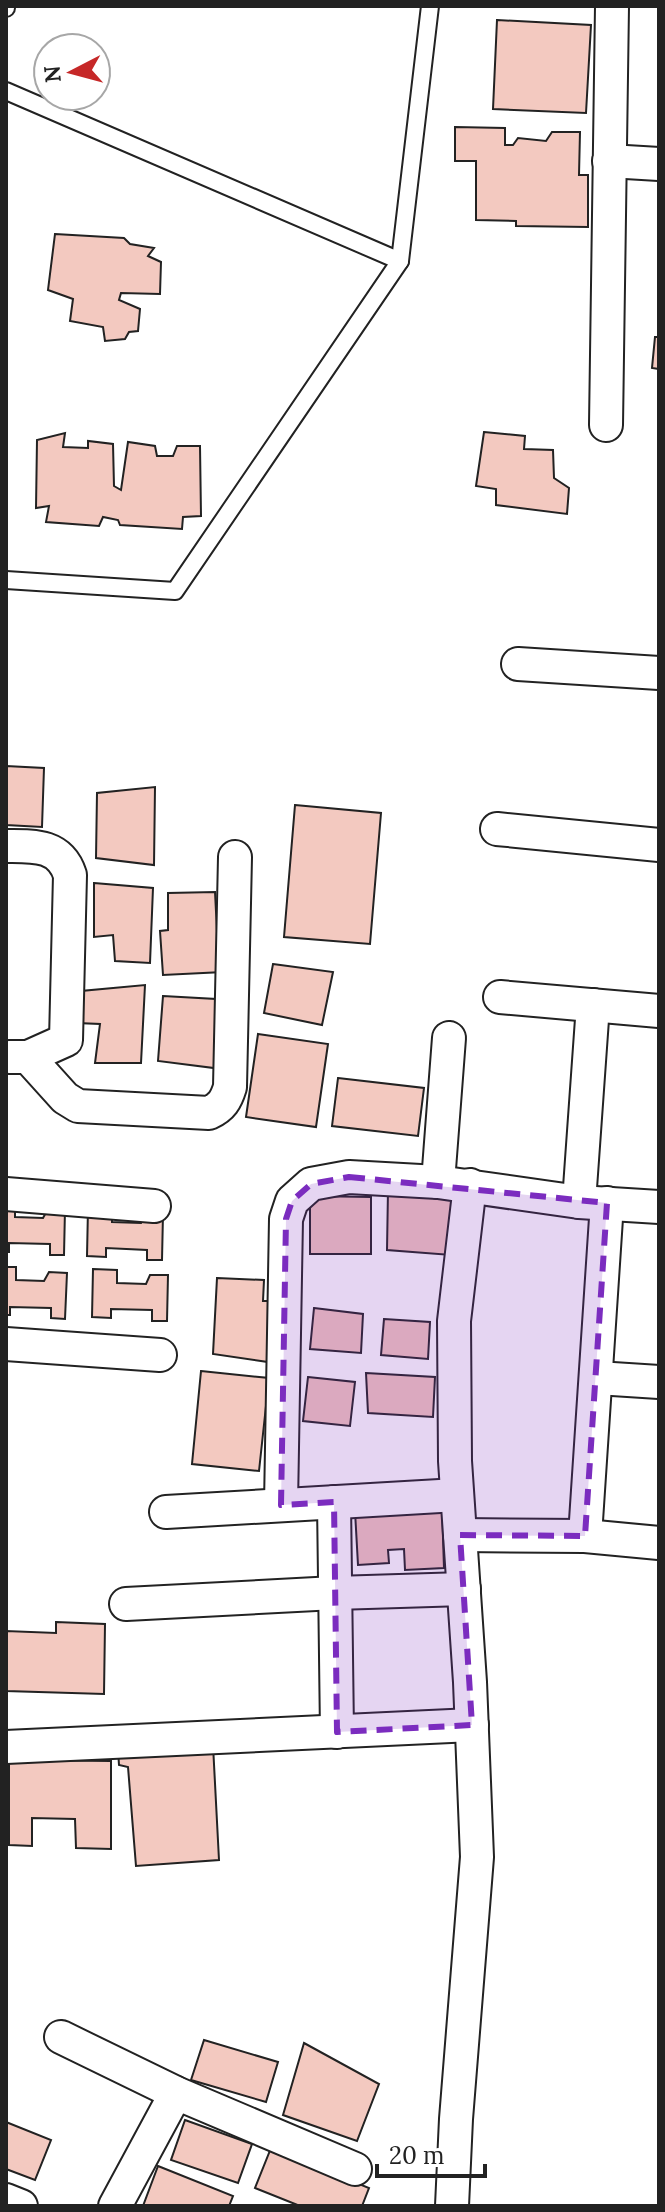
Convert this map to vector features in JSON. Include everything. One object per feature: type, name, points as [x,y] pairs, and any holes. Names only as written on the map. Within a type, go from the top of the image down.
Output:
[{"type":"street","points":[[606,425],[612,6]]},
{"type":"street","points":[[609,161],[659,164]]},
{"type":"street","points":[[518,664],[659,673]]},
{"type":"street","points":[[497,829],[659,845]]},
{"type":"street","points":[[6,846],[42,846],[66,863],[70,875],[66,1040],[17,1057]]},
{"type":"street","points":[[17,1057],[78,1106],[209,1113],[218,1109],[226,1100],[230,1087],[235,857]]},
{"type":"street","points":[[500,997],[659,1011]]},
{"type":"street","points":[[585,1536],[597,1378],[593,1005]]},
{"type":"street","points":[[449,1038],[454,1184],[457,1495],[477,1857],[452,2206]]},
{"type":"street","points":[[281,1505],[286,1219],[292,1201],[311,1184],[349,1177],[454,1184],[593,1203],[659,1207]]},
{"type":"street","points":[[6,1194],[154,1206]]},
{"type":"street","points":[[6,1344],[160,1355]]},
{"type":"street","points":[[597,1378],[659,1382]]},
{"type":"street","points":[[166,1512],[457,1495]]},
{"type":"street","points":[[334,1502],[337,1732]]},
{"type":"street","points":[[460,1535],[585,1536],[659,1543]]},
{"type":"street","points":[[126,1604],[464,1589]]},
{"type":"street","points":[[6,1747],[472,1725]]},
{"type":"street","points":[[61,2037],[176,2093],[355,2169]]},
{"type":"street","points":[[115,2206],[176,2093]]},
{"type":"street","points":[[6,2200],[21,2206]]},
{"type":"lane","points":[[6,580],[175,591],[400,261],[430,6]]},
{"type":"lane","points":[[6,91],[400,261]]},
{"type":"highlighted area","points":[[349,1177],[607,1203],[585,1536],[460,1535],[472,1725],[337,1732],[334,1502],[281,1505],[286,1219],[292,1201],[311,1184]]},
{"type":"building","points":[[497,20],[591,25],[586,113],[493,109]]},
{"type":"building","points":[[455,127],[505,128],[505,145],[513,145],[518,138],[546,141],[552,132],[580,132],[579,175],[588,175],[588,227],[516,226],[516,221],[476,220],[476,161],[455,161]]},
{"type":"building","points":[[55,234],[124,238],[130,244],[154,248],[148,256],[161,262],[160,294],[121,293],[119,300],[140,309],[138,331],[129,332],[125,339],[105,341],[103,327],[70,321],[73,299],[48,290]]},
{"type":"building","points":[[655,337],[659,337],[659,369],[652,368]]},
{"type":"building","points":[[484,432],[525,436],[524,449],[553,450],[554,478],[569,488],[567,514],[496,505],[496,489],[476,486]]},
{"type":"building","points":[[65,433],[63,447],[88,448],[88,441],[113,444],[114,486],[121,490],[128,442],[155,446],[157,456],[173,456],[177,446],[200,446],[201,516],[183,517],[182,529],[120,525],[118,520],[103,517],[99,526],[46,522],[49,506],[36,508],[37,440]]},
{"type":"building","points":[[6,766],[44,768],[42,827],[6,825]]},
{"type":"building","points":[[155,787],[154,865],[96,858],[97,793]]},
{"type":"building","points":[[295,805],[381,813],[370,944],[284,937]]},
{"type":"building","points":[[94,883],[153,888],[150,963],[115,961],[113,935],[94,937]]},
{"type":"building","points":[[215,892],[217,931],[222,930],[223,972],[163,975],[160,931],[168,930],[168,893]]},
{"type":"building","points":[[273,964],[333,972],[322,1025],[264,1013]]},
{"type":"building","points":[[145,985],[141,1063],[95,1063],[100,1024],[77,1023],[81,991]]},
{"type":"building","points":[[163,996],[216,999],[214,1068],[158,1061]]},
{"type":"building","points":[[258,1034],[328,1044],[316,1127],[246,1117]]},
{"type":"building","points":[[338,1078],[424,1088],[418,1136],[332,1126]]},
{"type":"building","points":[[388,1190],[454,1199],[451,1255],[387,1250]]},
{"type":"building","points":[[310,1196],[371,1197],[371,1254],[310,1254]]},
{"type":"building","points":[[6,1204],[15,1204],[15,1217],[43,1218],[48,1209],[65,1209],[64,1255],[50,1255],[50,1244],[9,1243],[9,1252],[6,1252]]},
{"type":"building","points":[[88,1208],[112,1209],[112,1222],[141,1223],[145,1214],[163,1214],[162,1260],[147,1260],[147,1250],[106,1248],[106,1257],[87,1256]]},
{"type":"building","points":[[6,1267],[16,1267],[16,1280],[44,1281],[49,1272],[67,1273],[65,1319],[51,1318],[51,1308],[10,1307],[10,1315],[6,1315]]},
{"type":"building","points":[[93,1269],[117,1270],[117,1283],[146,1284],[150,1275],[168,1275],[167,1321],[152,1321],[152,1310],[111,1309],[111,1318],[92,1317]]},
{"type":"building","points":[[217,1278],[264,1280],[263,1301],[270,1301],[268,1362],[213,1354]]},
{"type":"building","points":[[314,1308],[363,1314],[361,1353],[310,1349]]},
{"type":"building","points":[[384,1319],[430,1322],[428,1359],[381,1355]]},
{"type":"building","points":[[201,1371],[269,1378],[259,1471],[192,1464]]},
{"type":"building","points":[[366,1373],[435,1377],[433,1417],[368,1413]]},
{"type":"building","points":[[308,1377],[355,1382],[350,1426],[303,1421]]},
{"type":"building","points":[[442,1507],[444,1568],[405,1570],[404,1549],[388,1550],[389,1563],[358,1565],[355,1511]]},
{"type":"building","points":[[56,1622],[105,1624],[104,1694],[6,1691],[6,1631],[56,1633]]},
{"type":"building","points":[[213,1745],[219,1860],[136,1866],[128,1767],[119,1765],[118,1750]]},
{"type":"building","points":[[9,1760],[111,1761],[111,1849],[76,1848],[75,1819],[32,1818],[32,1846],[9,1845]]},
{"type":"building","points":[[204,2040],[278,2062],[266,2102],[191,2080]]},
{"type":"building","points":[[304,2043],[379,2084],[357,2141],[283,2115]]},
{"type":"building","points":[[185,2120],[252,2144],[238,2183],[171,2160]]},
{"type":"building","points":[[6,2122],[51,2140],[35,2180],[6,2169]]},
{"type":"building","points":[[271,2148],[369,2188],[362,2206],[300,2206],[255,2188]]},
{"type":"building","points":[[158,2166],[233,2196],[229,2206],[143,2206]]}]
